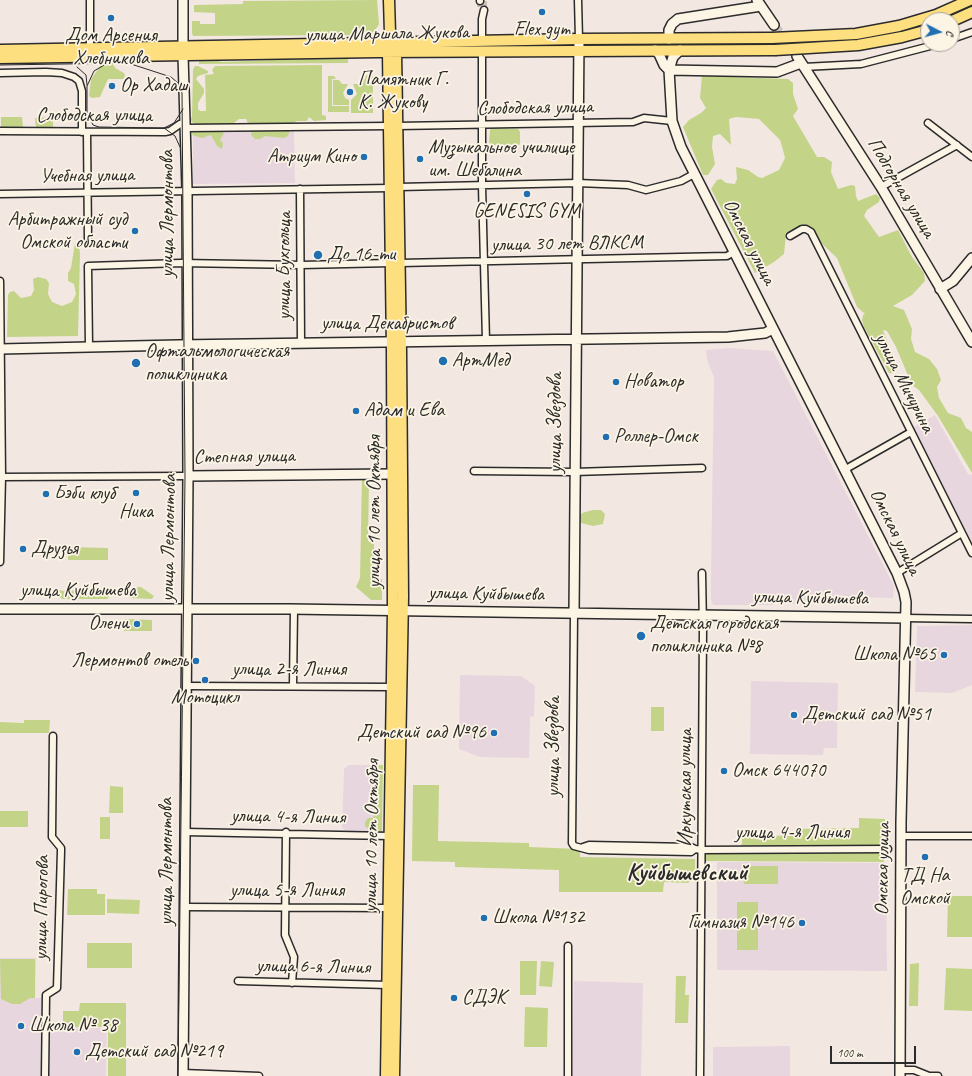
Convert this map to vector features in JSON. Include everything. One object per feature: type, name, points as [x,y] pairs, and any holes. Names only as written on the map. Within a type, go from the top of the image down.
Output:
[{"type":"main road","name":"улица Лермонтова","points":[[183,0],[187,190],[186,264],[188,476],[183,1075]]},
{"type":"main road","name":"улица 10 лет Октября","points":[[389,0],[397,342],[398,610],[394,1076]]},
{"type":"main road","name":"улица Маршала Жукова","points":[[482,46],[579,39],[772,38],[856,34],[899,26],[936,15],[970,0]]},
{"type":"main road","points":[[669,38],[672,24],[678,19],[759,3],[774,25]]},
{"type":"main road","points":[[960,17],[972,12]]},
{"type":"main road","name":"улица Маршала Жукова","points":[[0,50],[90,52],[183,51],[391,44],[579,50],[775,50],[858,45],[920,32]]},
{"type":"main road","name":"улица Звездова","points":[[574,613],[575,339],[579,39]]},
{"type":"main road","points":[[655,50],[659,54],[664,65],[669,70],[777,72],[800,62]]},
{"type":"main road","name":"Омская улица","points":[[680,50],[673,57],[669,70],[672,121],[680,147],[897,573],[904,592],[905,618],[901,836],[900,1073]]},
{"type":"main road","name":"улица Маршала Жукова","points":[[0,58],[46,57],[90,52]]},
{"type":"main road","name":"Подгорная улица","points":[[800,62],[881,187],[972,342]]},
{"type":"main road","points":[[940,289],[953,281],[972,258]]},
{"type":"main road","name":"улица Декабристов","points":[[0,349],[301,342],[728,337],[765,333],[773,329]]},
{"type":"main road","name":"улица 10 лет Октября","points":[[386,1076],[393,687],[398,610],[393,474],[397,342]]},
{"type":"main road","name":"Степная улица","points":[[188,476],[393,474]]},
{"type":"main road","name":"улица Куйбышева","points":[[0,609],[186,608],[398,610],[905,618]]},
{"type":"street","points":[[90,0],[90,52]]},
{"type":"street","name":"улица Звездова","points":[[578,0],[579,39]]},
{"type":"street","points":[[482,10],[482,186],[486,341]]},
{"type":"street","points":[[960,36],[972,32]]},
{"type":"street","points":[[800,62],[861,64],[920,49]]},
{"type":"street","points":[[46,57],[46,72]]},
{"type":"street","points":[[0,73],[46,72],[68,75],[79,81],[82,91],[88,240]]},
{"type":"street","name":"Слободская улица","points":[[0,131],[165,132],[170,131],[180,124],[185,126],[393,126],[633,122],[644,118],[672,121]]},
{"type":"street","points":[[928,123],[972,157]]},
{"type":"street","points":[[881,187],[956,145]]},
{"type":"street","name":"Учебная улица","points":[[0,194],[577,184],[628,185],[646,190],[681,181],[694,174]]},
{"type":"street","name":"улица Бухгольца","points":[[300,189],[301,342]]},
{"type":"street","name":"улица Мичурина","points":[[790,236],[806,229],[811,232],[972,553]]},
{"type":"street","name":"улица 30 лет ВЛКСМ","points":[[89,347],[88,266],[484,262],[727,256],[734,252]]},
{"type":"street","points":[[0,281],[0,562]]},
{"type":"street","points":[[844,470],[911,432]]},
{"type":"street","points":[[474,471],[574,472],[702,468]]},
{"type":"street","name":"Степная улица","points":[[1,477],[188,476]]},
{"type":"street","points":[[897,573],[962,533]]},
{"type":"street","name":"Иркутская улица","points":[[700,1076],[698,850],[703,635],[702,573]]},
{"type":"street","points":[[293,685],[294,609]]},
{"type":"street","name":"улица Звездова","points":[[574,613],[572,838],[574,846]]},
{"type":"street","name":"улица Куйбышева","points":[[905,618],[972,619]]},
{"type":"street","name":"улица 2-я Линия","points":[[186,686],[293,685],[393,687]]},
{"type":"street","name":"улица Пирогова","points":[[45,1076],[46,995],[57,988],[61,848],[52,837],[53,736]]},
{"type":"street","name":"улица 4-я Линия","points":[[185,832],[286,832],[390,836]]},
{"type":"street","points":[[286,832],[285,934],[294,957],[292,983]]},
{"type":"street","points":[[901,836],[972,836]]},
{"type":"street","name":"улица 4-я Линия","points":[[574,846],[583,847],[589,850],[691,852],[698,850],[888,849]]},
{"type":"street","name":"улица 5-я Линия","points":[[185,907],[389,908]]},
{"type":"street","points":[[568,946],[568,1076]]},
{"type":"street","name":"улица 6-я Линия","points":[[238,982],[388,985]]},
{"type":"street","points":[[900,1073],[914,1070],[929,1076],[938,1076]]},
{"type":"street","points":[[183,1075],[259,1076]]},
{"type":"shaded area","points":[[193,131],[294,131],[295,183],[193,184]]},
{"type":"shaded area","points":[[730,348],[773,351],[894,586],[893,598],[850,597],[849,605],[792,604],[792,599],[773,599],[773,605],[713,605],[711,600],[711,573],[714,377],[707,360],[706,350]]},
{"type":"shaded area","points":[[935,415],[968,474],[972,475],[972,543],[912,428]]},
{"type":"shaded area","name":"Школа №65","points":[[972,625],[972,685],[952,693],[915,692],[917,626]]},
{"type":"shaded area","name":"Детский сад №96","points":[[460,675],[521,676],[535,686],[534,716],[530,717],[529,758],[480,757],[459,749]]},
{"type":"shaded area","name":"Детский сад №51","points":[[751,681],[838,683],[837,748],[824,748],[823,755],[750,754]]},
{"type":"shaded area","points":[[349,765],[374,765],[375,812],[372,832],[345,831],[342,827],[344,769]]},
{"type":"shaded area","name":"Гимназия №146","points":[[717,862],[886,863],[887,971],[717,970]]},
{"type":"shaded area","name":"Школа № 38","points":[[0,958],[36,958],[35,998],[42,998],[41,1076],[0,1076]]},
{"type":"shaded area","points":[[574,981],[643,983],[641,1076],[572,1076]]},
{"type":"shaded area","name":"Детский сад №219","points":[[48,1027],[107,1028],[106,1076],[48,1076]]},
{"type":"shaded area","points":[[790,1046],[790,1076],[713,1076],[713,1047]]},
{"type":"green space","points":[[377,0],[379,24],[372,35],[193,36],[192,33],[192,21],[200,21],[200,24],[215,24],[215,13],[194,12],[194,5],[243,4],[243,1]]},
{"type":"green space","points":[[348,57],[348,63],[199,64],[199,60],[213,59],[222,62]]},
{"type":"green space","points":[[111,60],[115,68],[124,73],[125,76],[123,79],[108,79],[100,97],[92,98],[89,96],[91,79],[104,61]]},
{"type":"green space","points":[[322,65],[322,115],[326,116],[326,120],[314,121],[309,117],[307,121],[297,121],[292,124],[288,136],[284,138],[265,136],[260,139],[255,139],[251,135],[252,130],[274,126],[273,124],[249,125],[246,119],[239,119],[230,126],[211,126],[224,133],[220,140],[223,143],[222,149],[217,146],[211,135],[202,138],[192,135],[193,130],[200,125],[193,123],[190,119],[192,117],[193,69],[195,66],[208,71],[208,73],[198,76],[196,79],[204,89],[204,93],[198,103],[198,109],[200,111],[206,111],[205,75],[214,74],[212,70],[215,66]]},
{"type":"green space","points":[[366,75],[373,76],[373,113],[351,113],[351,100],[357,94],[353,84],[358,84],[361,79],[365,79]]},
{"type":"green space","points":[[328,76],[334,76],[336,79],[332,79],[332,106],[349,106],[349,112],[328,112]]},
{"type":"green space","points":[[702,76],[788,79],[793,83],[793,94],[798,109],[793,116],[817,157],[824,157],[832,162],[831,172],[838,189],[851,185],[855,186],[858,201],[876,194],[880,198],[879,202],[867,210],[864,216],[879,237],[898,230],[912,257],[924,273],[925,281],[912,295],[893,306],[904,310],[912,329],[911,339],[915,352],[929,359],[937,369],[941,380],[937,387],[939,398],[948,413],[961,418],[966,428],[972,432],[972,473],[938,416],[919,390],[912,385],[896,347],[887,331],[883,330],[897,369],[894,373],[889,373],[864,327],[862,320],[863,315],[865,314],[857,307],[837,258],[817,239],[810,227],[803,227],[789,231],[786,235],[784,254],[774,262],[755,273],[711,189],[717,180],[721,179],[726,183],[735,184],[737,179],[736,167],[748,170],[762,178],[779,170],[785,158],[783,150],[780,140],[759,119],[736,117],[729,119],[731,145],[720,134],[713,136],[712,147],[715,164],[708,175],[703,175],[683,127],[689,120],[701,113],[706,108],[700,98]]},
{"type":"green space","points":[[333,80],[339,80],[342,84],[348,84],[343,93],[345,98],[349,100],[349,105],[333,105]]},
{"type":"green space","points":[[1,117],[22,117],[23,128],[1,129]]},
{"type":"green space","points":[[53,117],[53,127],[36,128],[35,118]]},
{"type":"green space","points":[[492,128],[518,129],[520,132],[520,144],[517,146],[492,145],[489,142],[490,130]]},
{"type":"green space","points":[[75,243],[79,246],[80,254],[78,336],[7,337],[8,295],[10,292],[14,291],[21,298],[31,296],[34,290],[33,279],[38,277],[46,279],[49,283],[48,294],[52,302],[62,306],[72,302],[76,294],[74,284],[68,281],[68,273],[71,268]]},
{"type":"green space","points":[[362,476],[366,476],[369,480],[368,541],[374,544],[374,579],[382,579],[382,600],[371,600],[356,587],[360,578]]},
{"type":"green space","points":[[593,510],[601,510],[605,514],[603,524],[593,526],[581,523],[579,518],[582,513]]},
{"type":"green space","points":[[68,547],[108,548],[108,560],[68,560]]},
{"type":"green space","points":[[138,587],[141,587],[154,596],[152,599],[130,598],[127,594]]},
{"type":"green space","points":[[80,588],[93,593],[105,590],[109,593],[109,597],[107,599],[63,599],[56,596],[59,590],[68,592]]},
{"type":"green space","points":[[124,619],[152,620],[152,631],[124,631]]},
{"type":"green space","points":[[651,707],[664,707],[664,731],[651,731]]},
{"type":"green space","points":[[24,720],[50,720],[49,733],[0,733],[0,722],[24,723]]},
{"type":"green space","points":[[383,765],[382,832],[372,832],[365,826],[365,822],[368,818],[373,818],[375,812],[375,777],[367,775],[369,766]]},
{"type":"green space","points":[[413,785],[439,785],[438,841],[529,843],[529,847],[580,849],[580,857],[695,859],[695,877],[688,883],[664,882],[663,892],[559,892],[559,870],[455,867],[455,862],[412,861]]},
{"type":"green space","points":[[110,786],[123,787],[123,813],[109,813]]},
{"type":"green space","points":[[0,811],[28,811],[28,827],[0,827]]},
{"type":"green space","points":[[100,817],[110,817],[110,839],[100,839]]},
{"type":"green space","points":[[859,818],[885,819],[884,862],[704,861],[704,848],[739,847],[742,844],[742,835],[795,836],[795,829],[859,828]]},
{"type":"green space","points":[[744,866],[778,866],[778,884],[744,884]]},
{"type":"green space","points":[[68,889],[97,889],[97,894],[105,894],[105,915],[67,915]]},
{"type":"green space","points":[[948,896],[972,896],[972,937],[947,937]]},
{"type":"green space","points":[[107,899],[140,900],[139,914],[107,913]]},
{"type":"green space","points":[[737,902],[758,902],[758,950],[737,950]]},
{"type":"green space","points":[[87,943],[132,943],[132,968],[87,968]]},
{"type":"green space","points":[[0,959],[35,959],[35,998],[30,998],[20,1004],[12,1004],[1,999]]},
{"type":"green space","points":[[520,961],[537,961],[536,995],[520,995]]},
{"type":"green space","points":[[541,961],[554,962],[552,987],[539,986]]},
{"type":"green space","points":[[919,963],[918,1006],[909,1006],[910,964]]},
{"type":"green space","points":[[946,968],[972,969],[972,1011],[944,1010]]},
{"type":"green space","points":[[676,976],[686,976],[685,995],[689,995],[688,1023],[675,1023]]},
{"type":"green space","points":[[80,1003],[126,1003],[126,1076],[108,1076],[108,1027],[63,1027],[63,1011],[79,1011]]},
{"type":"green space","points":[[525,1007],[548,1008],[547,1047],[524,1047]]},
{"type":"tunnel","points":[[480,1],[480,10]]},
{"type":"tunnel","points":[[484,1],[484,10]]},
{"type":"tunnel","points":[[774,25],[795,53]]},
{"type":"tram line","points":[[0,65],[128,63],[171,77],[178,83],[182,93],[185,476],[178,1076]]},
{"type":"tram line","points":[[106,64],[94,71],[87,86],[87,112],[93,125],[99,127],[164,128],[174,123],[183,109]]},
{"type":"tram line","points":[[77,67],[86,75],[87,85]]},
{"type":"tram line","points":[[164,128],[175,136],[180,147]]},
{"type":"place","name":"Flex gym","points":[[542,12]]},
{"type":"place","name":"Дом Арсения Хлебникова","points":[[111,18]]},
{"type":"place","name":"Ор Хадаш","points":[[112,86]]},
{"type":"place","name":"Памятник Г. К. Жукову","points":[[350,92]]},
{"type":"place","name":"Атриум Кино","points":[[364,157]]},
{"type":"place","name":"Музыкальное училище им. Шебалина","points":[[420,159]]},
{"type":"place","name":"GENESIS GYM","points":[[527,194]]},
{"type":"place","name":"Арбитражный суд Омской области","points":[[135,231]]},
{"type":"place","name":"До 16-ти","points":[[318,255]]},
{"type":"place","name":"АртМед","points":[[443,361]]},
{"type":"place","name":"Офтальмологическая поликлиника","points":[[136,363]]},
{"type":"place","name":"Новатор","points":[[616,382]]},
{"type":"place","name":"Адам и Ева","points":[[356,411]]},
{"type":"place","name":"Роллер-Омск","points":[[606,437]]},
{"type":"place","name":"Ника","points":[[136,493]]},
{"type":"place","name":"Бэби клуб","points":[[46,494]]},
{"type":"place","name":"Друзья","points":[[23,549]]},
{"type":"place","name":"Олени","points":[[137,624]]},
{"type":"place","name":"Детская городская поликлиника №8","points":[[641,636]]},
{"type":"place","name":"Школа №65","points":[[944,655]]},
{"type":"place","name":"Лермонтов отель","points":[[196,661]]},
{"type":"place","name":"Мотоцикл","points":[[205,680]]},
{"type":"place","name":"Детский сад №51","points":[[794,715]]},
{"type":"place","name":"Детский сад №96","points":[[494,733]]},
{"type":"place","name":"Омск 644070","points":[[724,771]]},
{"type":"place","name":"ТД На Омской","points":[[925,857]]},
{"type":"place","name":"Школа №132","points":[[484,918]]},
{"type":"place","name":"Гимназия №146","points":[[802,923]]},
{"type":"place","name":"СДЭК","points":[[454,998]]},
{"type":"place","name":"Школа № 38","points":[[21,1026]]},
{"type":"place","name":"Детский сад №219","points":[[77,1052]]},
{"type":"district","name":"Куйбышевский","points":[[687,874]]}]
